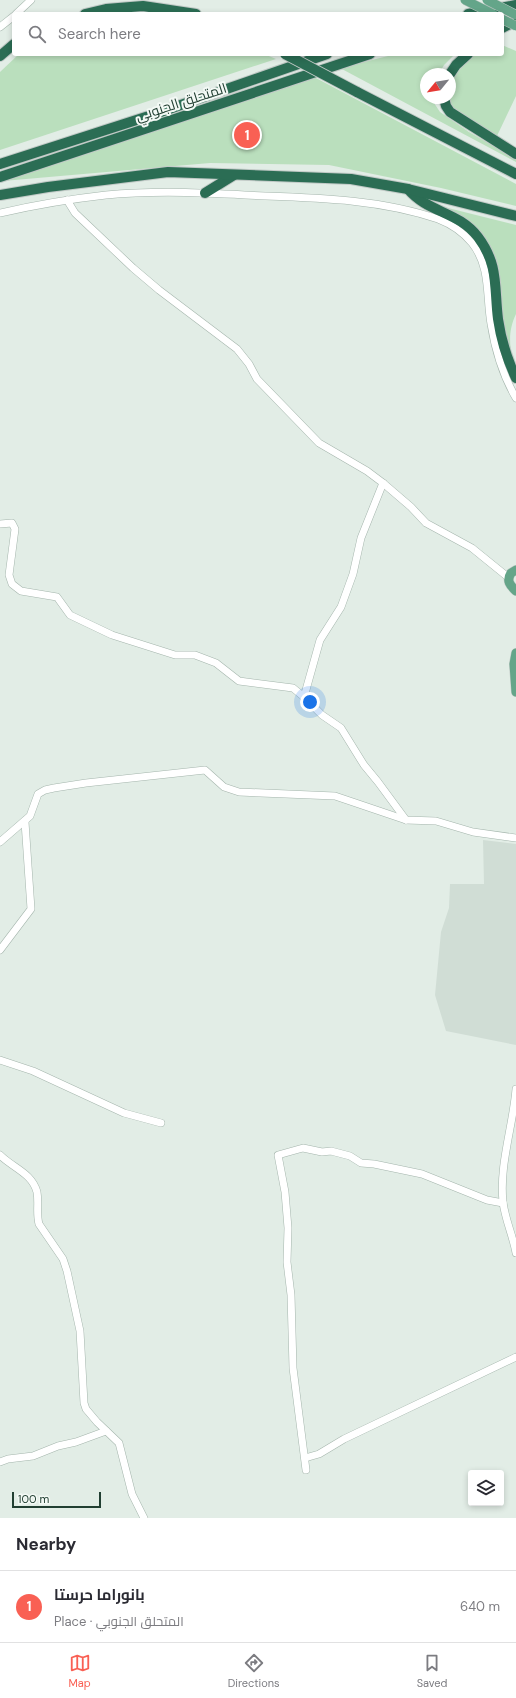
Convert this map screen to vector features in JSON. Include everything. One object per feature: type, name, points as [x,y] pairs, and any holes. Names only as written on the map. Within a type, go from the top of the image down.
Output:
[{"type":"highway","points":[[479,12],[516,5]]},
{"type":"highway","points":[[93,12],[106,9],[143,6],[183,12]]},
{"type":"highway","points":[[504,20],[516,20]]},
{"type":"highway","points":[[504,27],[516,20]]},
{"type":"highway","points":[[0,56],[12,46]]},
{"type":"highway","points":[[289,56],[516,174]]},
{"type":"highway","name":"المتحلق الجنوبي","points":[[0,164],[152,115],[321,56]]},
{"type":"highway","name":"المتحلق الجنوبي","points":[[0,177],[364,56]]},
{"type":"highway","points":[[454,68],[466,56]]},
{"type":"highway","points":[[446,104],[450,112],[516,154]]},
{"type":"highway","points":[[0,195],[48,187],[168,172],[234,174],[351,179],[408,189],[516,216]]},
{"type":"highway","points":[[205,193],[234,174]]},
{"type":"highway","points":[[408,189],[421,202],[453,216],[463,223],[473,231],[484,247],[495,274],[498,317],[503,342],[516,378]]},
{"type":"main road","points":[[465,0],[489,12]]},
{"type":"main road","points":[[487,0],[516,15]]},
{"type":"main road","points":[[504,21],[516,26]]},
{"type":"main road","points":[[516,570],[511,573],[509,578],[510,585],[516,591]]},
{"type":"main road","points":[[516,653],[514,664],[516,692]]},
{"type":"street","points":[[18,12],[31,0]]},
{"type":"street","points":[[0,27],[12,18]]},
{"type":"street","points":[[0,213],[67,200],[107,195],[181,192],[325,199],[384,205],[439,219],[458,229],[473,244],[483,263],[486,273],[489,313],[493,337],[504,372],[516,398]]},
{"type":"street","points":[[67,200],[74,213],[138,272],[159,290],[237,349],[249,364],[257,379],[320,443],[367,471],[411,507],[426,523],[472,548],[509,578]]},
{"type":"street","points":[[304,696],[320,640],[341,607],[353,574],[361,538],[383,483]]},
{"type":"street","points":[[0,524],[12,523],[15,528],[9,576],[12,584],[21,591],[57,597],[70,615],[112,635],[175,655],[195,655],[216,663],[239,681],[293,688],[304,696],[322,715],[341,728],[364,765],[406,820]]},
{"type":"street","points":[[0,842],[25,822],[30,816],[38,794],[45,790],[86,783],[205,770],[224,787],[239,792],[335,796],[406,820],[436,821],[473,832],[516,838]]},
{"type":"street","points":[[0,950],[31,909],[25,822]]},
{"type":"street","points":[[0,1060],[33,1071],[124,1113],[160,1123]]},
{"type":"street","points":[[516,1089],[514,1111],[505,1160],[503,1202],[516,1253]]},
{"type":"street","points":[[306,1470],[293,1368],[291,1296],[287,1262],[288,1228],[285,1192],[278,1155],[303,1148],[322,1152],[331,1152],[350,1156],[361,1163],[374,1164],[422,1174],[487,1200],[503,1202]]},
{"type":"street","points":[[0,1155],[29,1177],[33,1183],[36,1192],[37,1217],[39,1224],[63,1259],[67,1271],[80,1332],[84,1403],[90,1414],[119,1443],[122,1449],[129,1484],[136,1504],[144,1518]]},
{"type":"street","points":[[305,1458],[319,1454],[344,1439],[516,1357]]},
{"type":"street","points":[[0,1462],[8,1458],[33,1456],[58,1446],[76,1442],[106,1431]]},
{"type":"shaded area","points":[[483,840],[516,844],[516,1045],[446,1031],[435,995],[441,932],[449,908],[450,884],[484,884]]},
{"type":"green space","points":[[504,46],[516,51],[516,96],[496,138],[449,107],[447,104],[456,104],[456,70],[470,56],[504,56]]},
{"type":"green space","points":[[17,56],[269,56],[276,59],[0,150],[0,72]]},
{"type":"green space","points":[[388,56],[453,56],[442,68],[420,68],[420,104],[435,104],[440,112],[469,132],[516,159],[516,162],[340,68]]},
{"type":"green space","points":[[314,77],[516,184],[516,206],[441,188],[329,165],[210,163],[3,181]]},
{"type":"green space","points":[[444,207],[516,225],[516,314],[510,335],[512,357],[507,359],[496,274],[477,231],[458,214]]},
{"type":"place","name":"بانوراما حرستا","points":[[247,135]]}]
